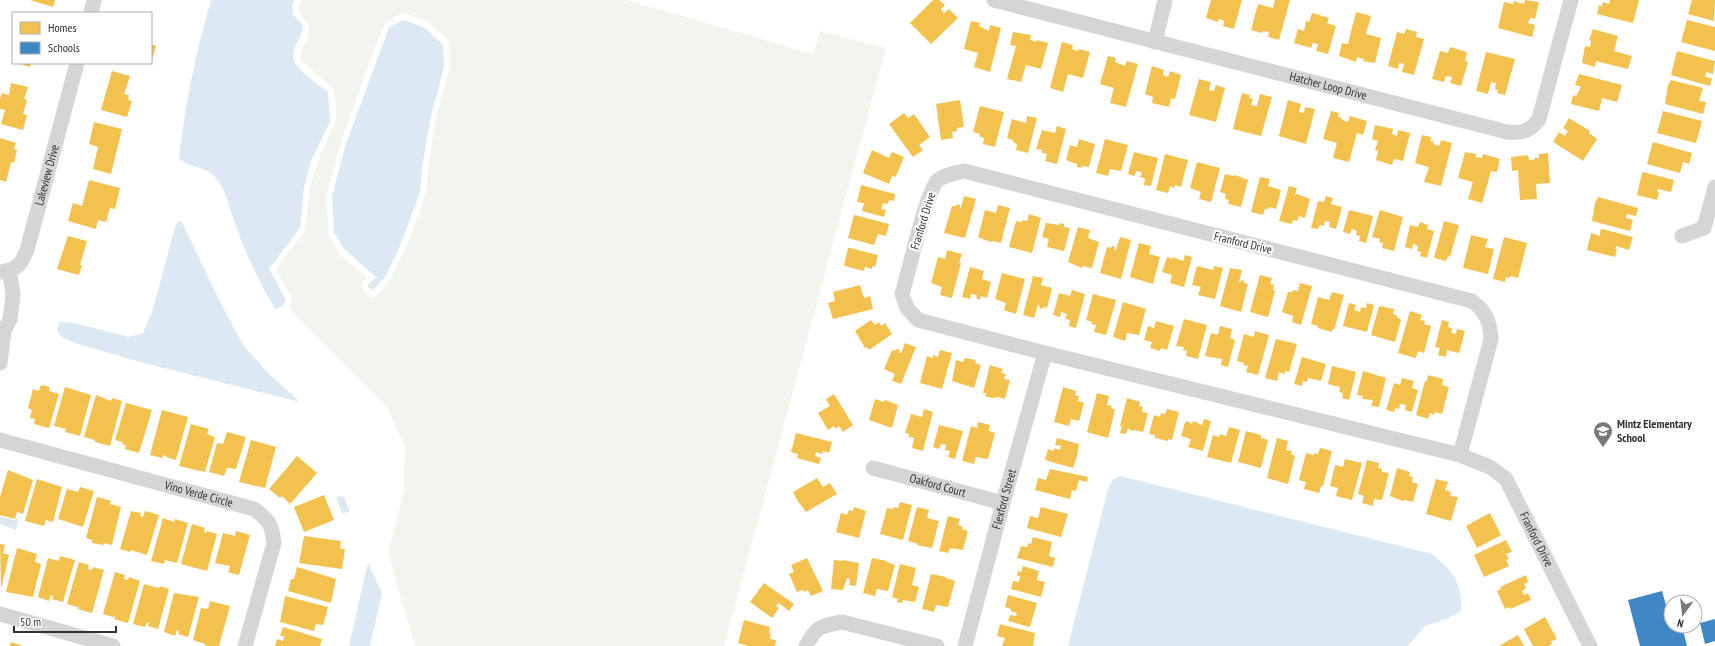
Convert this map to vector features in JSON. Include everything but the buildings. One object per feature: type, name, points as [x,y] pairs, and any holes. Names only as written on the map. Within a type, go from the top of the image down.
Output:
[{"type":"street","points":[[91,12],[94,0]]},
{"type":"street","name":"Hatcher Loop Drive","points":[[994,0],[1499,130],[1518,133],[1528,130],[1534,126],[1538,119],[1571,0]]},
{"type":"street","points":[[1155,42],[1165,0]]},
{"type":"street","name":"Lakeview Drive","points":[[4,271],[16,268],[22,261],[27,250],[77,64]]},
{"type":"street","name":"Franford Drive","points":[[1460,455],[1491,339],[1490,326],[1486,314],[1472,301],[964,171],[950,174],[937,181],[926,204],[902,294],[907,308],[918,320],[1460,455],[1490,467],[1506,479],[1590,646]]},
{"type":"street","points":[[1682,236],[1704,228],[1715,186]]},
{"type":"street","points":[[0,363],[2,332],[10,318],[13,293],[4,271]]},
{"type":"street","name":"Flexford Street","points":[[965,646],[1003,503],[1046,353]]},
{"type":"street","name":"Vino Verde Circle","points":[[0,440],[254,509],[266,518],[272,529],[274,543],[245,646]]},
{"type":"street","name":"Oakford Court","points":[[873,468],[1003,503]]},
{"type":"street","points":[[0,614],[113,646]]},
{"type":"street","points":[[806,646],[814,631],[826,624],[842,622],[937,646]]},
{"type":"shaded area","points":[[211,0],[295,0],[292,5],[293,15],[303,25],[303,30],[294,50],[294,59],[296,64],[306,75],[328,92],[330,121],[311,161],[304,187],[300,228],[269,269],[286,300],[283,306],[275,309],[249,260],[226,196],[220,184],[208,171],[187,164],[179,158],[184,118],[192,78]]},
{"type":"shaded area","points":[[303,0],[627,0],[813,54],[820,31],[886,48],[724,646],[415,646],[388,553],[404,491],[405,446],[387,407],[293,313],[290,306],[292,298],[276,269],[305,231],[310,188],[317,163],[336,121],[336,101],[333,88],[300,60],[302,49],[309,37],[309,28],[300,13],[298,6]],"holes":[[[404,13],[427,21],[447,39],[449,44],[450,67],[436,117],[428,168],[426,194],[406,248],[389,282],[376,296],[372,297],[365,293],[362,288],[364,280],[367,277],[339,254],[329,236],[326,197],[341,142],[384,25],[387,21]]]},
{"type":"shaded area","points":[[404,20],[425,28],[443,45],[444,67],[431,116],[422,168],[420,192],[400,246],[385,277],[373,290],[367,286],[376,277],[343,248],[334,232],[332,196],[346,144],[389,27]]},
{"type":"shaded area","points":[[179,221],[182,222],[219,300],[243,345],[268,373],[300,402],[144,363],[78,344],[61,337],[57,330],[60,322],[74,323],[129,337],[143,333],[152,312],[176,224]]},
{"type":"shaded area","points":[[1120,476],[1432,554],[1446,566],[1455,578],[1460,593],[1461,611],[1449,618],[1425,626],[1408,646],[1068,646],[1108,489],[1113,479]]},
{"type":"shaded area","points":[[340,496],[344,497],[350,511],[342,514],[336,498]]},
{"type":"shaded area","points":[[2,517],[14,520],[19,518],[16,530],[0,524],[0,518]]},
{"type":"shaded area","points":[[368,563],[382,593],[370,646],[349,646]]},
{"type":"place","name":"Mintz Elementary School","points":[[1603,448]]}]
